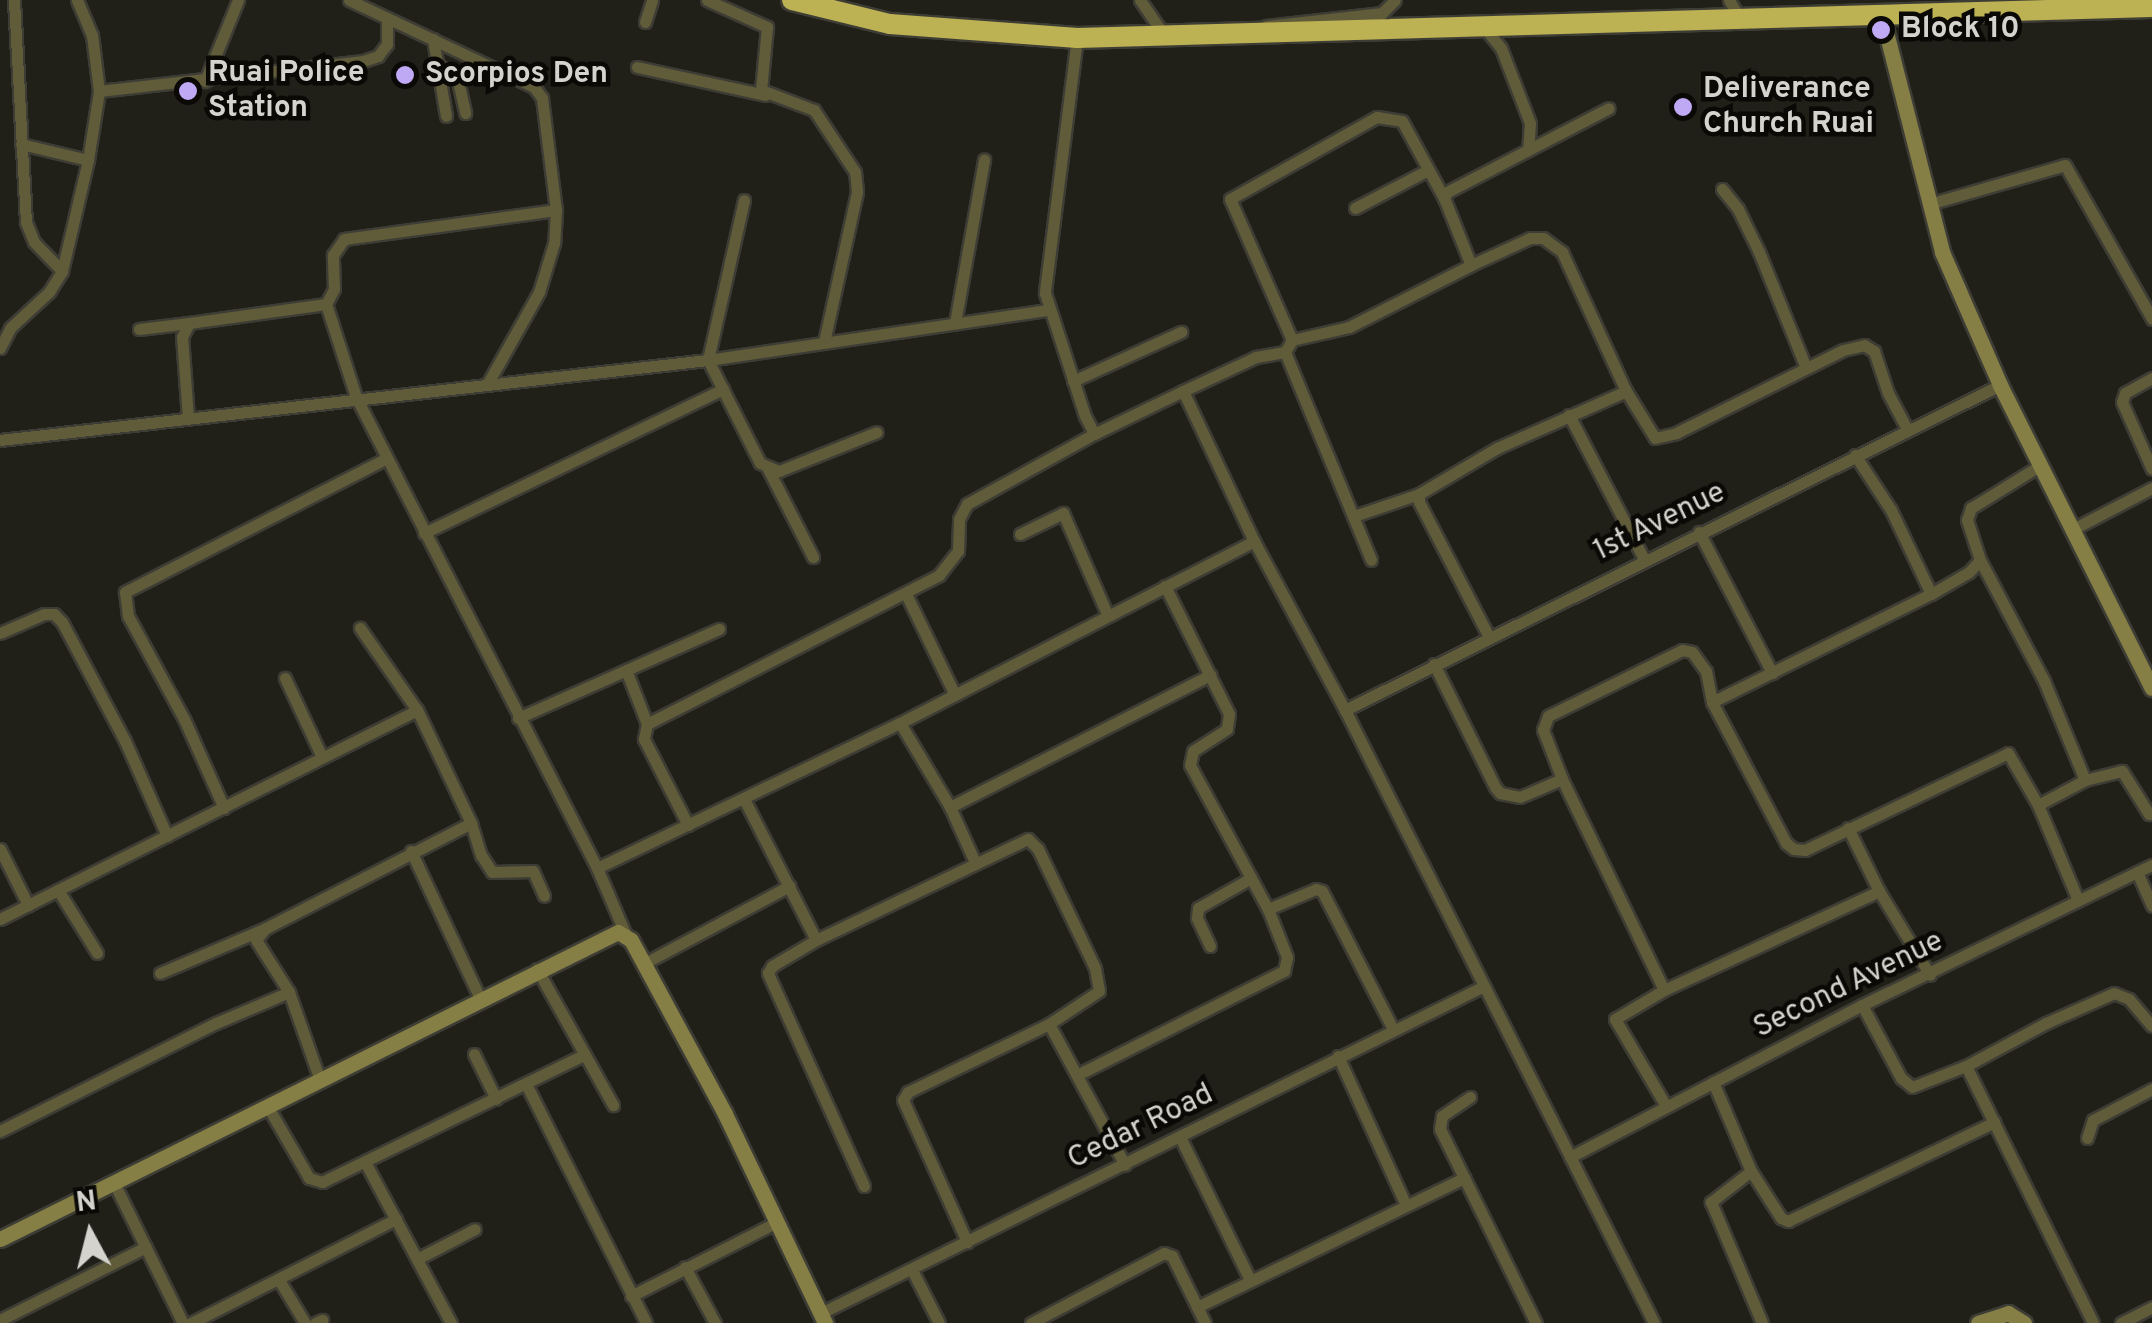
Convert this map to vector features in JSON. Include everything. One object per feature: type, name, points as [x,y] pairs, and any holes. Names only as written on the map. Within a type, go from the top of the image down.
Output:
[{"type":"highway","points":[[792,0],[890,24],[1077,38],[1882,16],[2106,4],[2150,8]]},
{"type":"street","points":[[14,0],[28,230],[62,271]]},
{"type":"street","points":[[0,348],[10,328],[50,292],[62,271],[88,160],[98,91],[92,34],[76,0]]},
{"type":"street","points":[[205,81],[238,0]]},
{"type":"street","points":[[349,0],[534,87],[542,98],[556,210],[549,267],[489,382]]},
{"type":"street","points":[[645,22],[652,0]]},
{"type":"street","points":[[707,0],[768,28],[760,84],[766,96]]},
{"type":"street","points":[[1140,0],[1164,36]]},
{"type":"street","points":[[1233,34],[1310,17],[1382,12],[1395,0]]},
{"type":"street","points":[[1730,0],[1741,20]]},
{"type":"street","points":[[1882,16],[1942,252],[2000,385],[2152,688]]},
{"type":"street","points":[[98,91],[205,81],[378,56],[387,44],[386,18]]},
{"type":"street","points":[[1500,48],[1517,27]]},
{"type":"street","points":[[1484,28],[1500,48],[1530,123],[1528,150]]},
{"type":"street","points":[[1077,38],[1046,293],[1047,310],[1094,434]]},
{"type":"street","points":[[434,39],[446,116]]},
{"type":"street","points":[[438,65],[458,78],[465,113]]},
{"type":"street","points":[[637,67],[814,110],[858,180],[824,342]]},
{"type":"street","points":[[1444,198],[1447,192],[1609,108]]},
{"type":"street","points":[[1292,340],[1230,199],[1377,116],[1402,121],[1444,198],[1471,265]]},
{"type":"street","points":[[21,144],[88,160]]},
{"type":"street","points":[[954,323],[984,160]]},
{"type":"street","points":[[1928,204],[2065,165],[2152,319]]},
{"type":"street","points":[[1355,208],[1428,170]]},
{"type":"street","points":[[1722,189],[1738,208],[1759,252],[1806,368]]},
{"type":"street","points":[[744,200],[708,360],[813,557]]},
{"type":"street","points":[[556,210],[344,239],[333,255],[334,289],[326,304],[356,397],[823,1318]]},
{"type":"street","points":[[647,724],[906,594],[951,565],[958,551],[959,519],[967,504],[1094,434],[1256,357],[1285,352],[1292,340],[1348,328],[1530,238],[1554,243],[1626,391],[1647,431],[1655,438],[1664,438],[1854,346],[1874,351],[1888,394],[1907,430]]},
{"type":"street","points":[[138,329],[326,304]]},
{"type":"street","points":[[0,436],[708,360],[1047,310]]},
{"type":"street","points":[[188,418],[182,336],[189,323]]},
{"type":"street","points":[[1073,381],[1181,332]]},
{"type":"street","points":[[1285,352],[1372,560]]},
{"type":"street","points":[[2152,378],[2124,394],[2122,402],[2152,468]]},
{"type":"street","name":"1st Avenue","points":[[1344,710],[2000,385]]},
{"type":"street","points":[[424,533],[722,389]]},
{"type":"street","points":[[1183,391],[1254,541],[1344,710],[1654,1323]]},
{"type":"street","points":[[1354,516],[1419,494],[1496,448],[1626,391]]},
{"type":"street","points":[[1569,416],[1644,559]]},
{"type":"street","points":[[768,470],[779,471],[877,432]]},
{"type":"street","points":[[1855,455],[1891,510],[1931,594]]},
{"type":"street","points":[[224,808],[184,719],[128,616],[125,592],[386,458]]},
{"type":"street","points":[[2041,465],[1968,513],[1970,538],[2044,681],[2085,780]]},
{"type":"street","points":[[2075,528],[2152,488]]},
{"type":"street","points":[[1419,494],[1419,502],[1489,637]]},
{"type":"street","points":[[1020,534],[1063,513],[1108,616]]},
{"type":"street","points":[[1699,532],[1772,673]]},
{"type":"street","points":[[596,868],[900,723],[1254,541]]},
{"type":"street","points":[[1712,702],[1931,594],[1969,572],[1980,560]]},
{"type":"street","points":[[1077,1075],[1284,971],[1287,957],[1268,909],[1190,765],[1194,751],[1230,722],[1166,586]]},
{"type":"street","points":[[906,594],[955,694]]},
{"type":"street","points":[[0,633],[44,614],[54,614],[62,622],[125,740],[168,836]]},
{"type":"street","points":[[360,628],[417,710],[472,823],[480,855],[492,872],[533,871],[544,896]]},
{"type":"street","points":[[518,718],[720,628]]},
{"type":"street","points":[[1664,990],[1562,779],[1543,730],[1548,716],[1682,650],[1692,652],[1706,672],[1712,702],[1786,843],[1804,850],[2004,753],[2012,755],[2038,806],[2078,900]]},
{"type":"street","points":[[1434,664],[1500,793],[1520,797],[1562,779]]},
{"type":"street","points":[[626,670],[645,708],[644,739],[688,824]]},
{"type":"street","points":[[950,807],[1210,675]]},
{"type":"street","points":[[285,678],[322,756]]},
{"type":"street","points":[[0,920],[417,710]]},
{"type":"street","points":[[900,723],[950,807],[975,862]]},
{"type":"street","points":[[2038,806],[2085,780],[2126,772],[2150,814]]},
{"type":"street","points":[[744,798],[816,940]]},
{"type":"street","points":[[160,973],[266,928],[472,823]]},
{"type":"street","points":[[1848,828],[1879,891],[1930,975]]},
{"type":"street","points":[[864,1186],[768,980],[772,966],[816,940],[1022,839],[1033,842],[1095,968],[1096,995],[1049,1024],[908,1092],[903,1100],[966,1242]]},
{"type":"street","points":[[0,849],[28,906]]},
{"type":"street","points":[[411,851],[480,998]]},
{"type":"street","name":"Second Avenue","points":[[1570,1157],[1862,1005],[2152,864]]},
{"type":"street","points":[[2137,872],[2152,906]]},
{"type":"street","points":[[1210,946],[1196,918],[1198,908],[1251,878]]},
{"type":"street","points":[[643,964],[788,886]]},
{"type":"street","points":[[1268,909],[1316,888],[1322,891],[1393,1029]]},
{"type":"street","points":[[58,890],[97,953]]},
{"type":"street","points":[[1666,1106],[1615,1019],[1664,990],[1879,891]]},
{"type":"street","points":[[266,928],[256,940],[289,992],[320,1080]]},
{"type":"street","points":[[0,1239],[607,934],[625,933]]},
{"type":"street","points":[[537,969],[582,1056],[613,1105]]},
{"type":"street","name":"Cedar Road","points":[[823,1318],[966,1242],[1484,986]]},
{"type":"street","points":[[0,1131],[216,1022],[289,992]]},
{"type":"street","points":[[1862,1005],[1907,1084],[1919,1087],[2114,993],[2122,993],[2152,1026]]},
{"type":"street","points":[[1049,1024],[1125,1165]]},
{"type":"street","points":[[474,1054],[496,1099]]},
{"type":"street","points":[[268,1107],[294,1156],[316,1182],[366,1162],[582,1056]]},
{"type":"street","points":[[1338,1056],[1405,1203]]},
{"type":"street","points":[[1966,1066],[2094,1323]]},
{"type":"street","points":[[1713,1082],[1751,1171],[1781,1218],[1788,1221],[1994,1122]]},
{"type":"street","points":[[526,1084],[646,1323]]},
{"type":"street","points":[[2088,1138],[2093,1120],[2152,1089]]},
{"type":"street","points":[[1470,1097],[1440,1122],[1464,1178],[1535,1312],[1536,1323]]},
{"type":"street","points":[[1180,1137],[1249,1278]]},
{"type":"street","points":[[366,1162],[450,1323]]},
{"type":"street","points":[[1751,1171],[1711,1202],[1762,1323]]},
{"type":"street","points":[[1197,1308],[1249,1278],[1464,1178]]},
{"type":"street","points":[[114,1183],[182,1323]]},
{"type":"street","points":[[191,1323],[396,1220]]},
{"type":"street","points":[[631,1296],[777,1222]]},
{"type":"street","points":[[417,1258],[474,1229]]},
{"type":"street","points":[[0,1320],[146,1248]]},
{"type":"street","points":[[1031,1323],[1164,1253],[1172,1256],[1205,1323]]},
{"type":"street","points":[[685,1267],[715,1323]]},
{"type":"street","points":[[912,1270],[939,1323]]},
{"type":"street","points":[[279,1280],[305,1323]]},
{"type":"street","points":[[2121,1323],[2152,1307]]},
{"type":"street","points":[[218,1310],[225,1323]]},
{"type":"street","points":[[1978,1323],[2008,1313],[2024,1323]]},
{"type":"place","name":"Block 10","points":[[1881,30]]},
{"type":"place","name":"Scorpios Den","points":[[405,75]]},
{"type":"place","name":"Ruai Police Station","points":[[188,91]]},
{"type":"place","name":"Deliverance Church Ruai","points":[[1683,107]]}]
